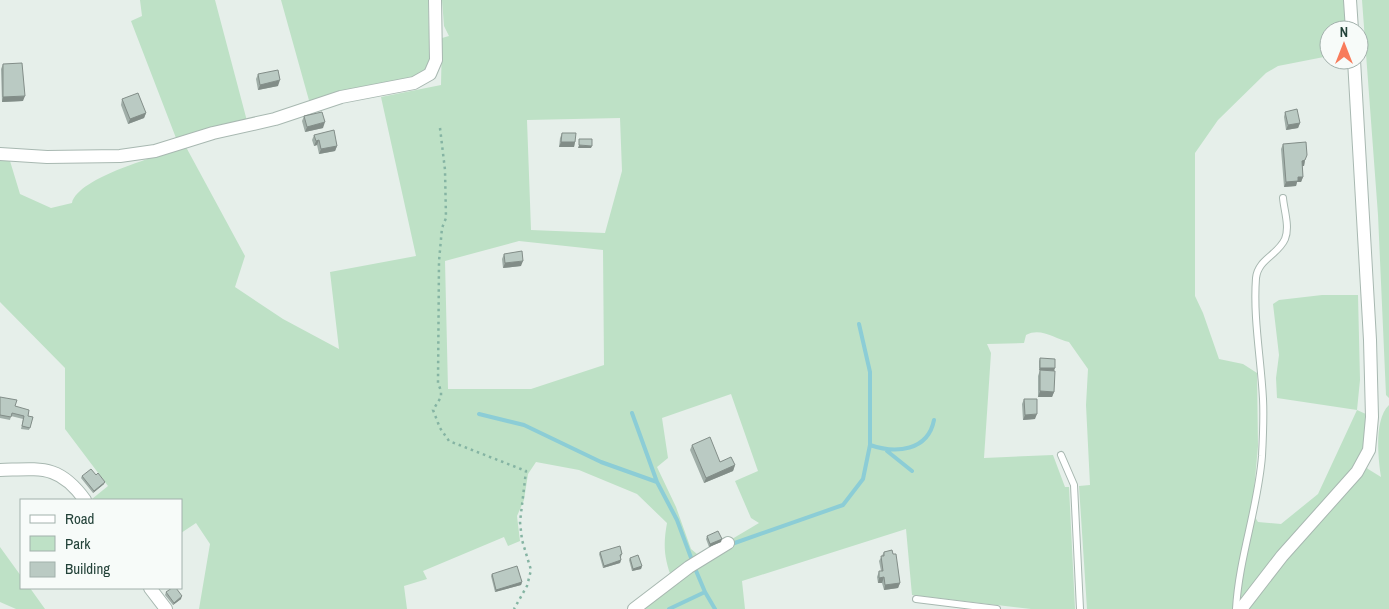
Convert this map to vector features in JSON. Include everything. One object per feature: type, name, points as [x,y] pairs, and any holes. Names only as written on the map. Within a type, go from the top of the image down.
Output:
[{"type":"street","points":[[0,154],[47,157],[102,156],[155,151],[213,133],[275,119],[341,97],[414,83],[430,74],[436,60],[435,0]]},
{"type":"street","points":[[1350,0],[1351,20]]},
{"type":"street","points":[[1241,609],[1282,556],[1357,472],[1369,450],[1372,417],[1370,340],[1355,70]]},
{"type":"street","points":[[0,470],[53,471],[76,488],[84,499]]},
{"type":"street","points":[[634,609],[694,564],[728,543]]},
{"type":"street","points":[[151,589],[166,609]]},
{"type":"lane","points":[[1236,609],[1238,577],[1256,510],[1262,455],[1263,401],[1256,298],[1257,275],[1262,262],[1284,240],[1287,230],[1283,198]]},
{"type":"lane","points":[[1061,455],[1074,485],[1080,609]]},
{"type":"lane","points":[[916,599],[998,609]]},
{"type":"path","points":[[440,128],[445,170],[446,218],[442,228],[439,261],[438,383],[442,391],[433,410],[440,428],[449,441],[526,471],[520,522],[522,540],[531,570],[527,586],[514,609]]},
{"type":"green space","points":[[140,0],[215,0],[247,121],[176,138],[131,21],[142,16]]},
{"type":"green space","points":[[281,0],[428,0],[430,65],[421,75],[310,104]]},
{"type":"green space","points":[[442,0],[1344,0],[1345,20],[1319,20],[1319,58],[1278,66],[1266,73],[1218,120],[1195,153],[1195,296],[1219,359],[1243,364],[1257,373],[1258,446],[1252,512],[1258,522],[1281,524],[1318,494],[1357,410],[1368,415],[1361,460],[1368,469],[1381,477],[1378,450],[1379,429],[1384,411],[1389,405],[1389,609],[1087,609],[1079,486],[1090,485],[1086,405],[1088,369],[1069,342],[1037,332],[1026,335],[1024,343],[987,344],[991,353],[984,458],[1053,455],[1065,487],[1069,487],[1075,609],[1031,609],[912,595],[906,529],[742,581],[745,609],[639,609],[672,579],[665,551],[667,523],[637,494],[579,470],[536,462],[528,474],[524,500],[517,516],[520,541],[508,546],[504,537],[423,571],[427,579],[404,586],[407,609],[199,609],[210,544],[196,523],[182,532],[182,499],[92,499],[108,486],[65,429],[65,368],[0,302],[0,161],[10,161],[20,194],[51,208],[72,203],[78,193],[89,184],[104,176],[141,161],[186,147],[245,256],[235,287],[283,319],[339,349],[330,272],[416,256],[381,97],[441,85],[442,38],[449,36],[444,26]],"holes":[[[620,118],[622,171],[605,233],[531,230],[527,120]],[[519,241],[603,250],[604,365],[531,389],[448,389],[445,261]],[[731,394],[758,471],[735,481],[751,518],[759,523],[727,542],[697,554],[691,549],[676,507],[657,467],[668,458],[662,418]]]},
{"type":"green space","points":[[1362,0],[1389,0],[1389,398],[1386,395],[1378,215],[1367,70],[1369,70],[1369,20],[1363,20]]},
{"type":"green space","points":[[1322,295],[1358,295],[1360,380],[1357,410],[1277,398],[1276,378],[1279,355],[1273,304],[1279,300]]},
{"type":"green space","points":[[0,547],[20,575],[20,589],[31,589],[45,609],[16,609],[0,602]]},
{"type":"building","points":[[22,63],[25,96],[3,97],[3,64]]},
{"type":"building","points":[[278,70],[280,80],[260,85],[258,74]]},
{"type":"building","points":[[138,93],[146,113],[130,119],[122,99]]},
{"type":"building","points":[[1297,109],[1300,123],[1288,125],[1285,112]]},
{"type":"building","points":[[322,112],[325,122],[307,127],[304,116]]},
{"type":"building","points":[[334,130],[337,146],[321,149],[319,140],[316,141],[314,135]]},
{"type":"building","points":[[562,133],[576,133],[575,142],[561,142]]},
{"type":"building","points":[[579,139],[592,139],[592,146],[579,145]]},
{"type":"building","points":[[1306,142],[1307,155],[1305,160],[1302,161],[1303,177],[1298,177],[1298,181],[1286,182],[1283,144]]},
{"type":"building","points":[[522,251],[523,261],[505,263],[504,254]]},
{"type":"building","points":[[1040,358],[1055,359],[1055,368],[1040,368]]},
{"type":"building","points":[[1040,370],[1055,371],[1054,392],[1040,391]]},
{"type":"building","points":[[0,397],[17,400],[15,406],[29,410],[28,416],[33,417],[30,428],[22,426],[24,416],[12,413],[11,417],[0,415]]},
{"type":"building","points":[[1024,399],[1037,399],[1037,414],[1025,415]]},
{"type":"building","points":[[710,437],[720,462],[731,457],[735,465],[706,478],[692,445]]},
{"type":"building","points":[[91,469],[96,475],[98,473],[105,482],[94,491],[82,476]]},
{"type":"building","points":[[718,531],[722,539],[710,544],[707,536]]},
{"type":"building","points":[[620,546],[621,560],[604,566],[600,552]]},
{"type":"building","points":[[892,550],[893,554],[896,554],[900,583],[885,585],[884,577],[879,578],[879,571],[883,571],[881,556],[884,556],[884,552]]},
{"type":"building","points":[[638,555],[642,566],[633,569],[630,558]]},
{"type":"building","points":[[517,566],[522,582],[496,590],[492,574]]},
{"type":"building","points":[[170,589],[177,589],[182,596],[174,603],[166,592]]},
{"type":"waterway","points":[[729,545],[843,505],[863,479],[870,445],[870,372],[859,324]]},
{"type":"waterway","points":[[632,413],[657,482]]},
{"type":"waterway","points":[[479,414],[524,425],[601,462],[657,482],[677,520],[693,563]]},
{"type":"waterway","points":[[870,445],[890,449],[909,448],[925,438],[931,430],[934,420]]},
{"type":"waterway","points":[[887,451],[912,471]]},
{"type":"waterway","points":[[669,609],[705,592],[694,566]]},
{"type":"waterway","points":[[705,592],[715,609]]}]
